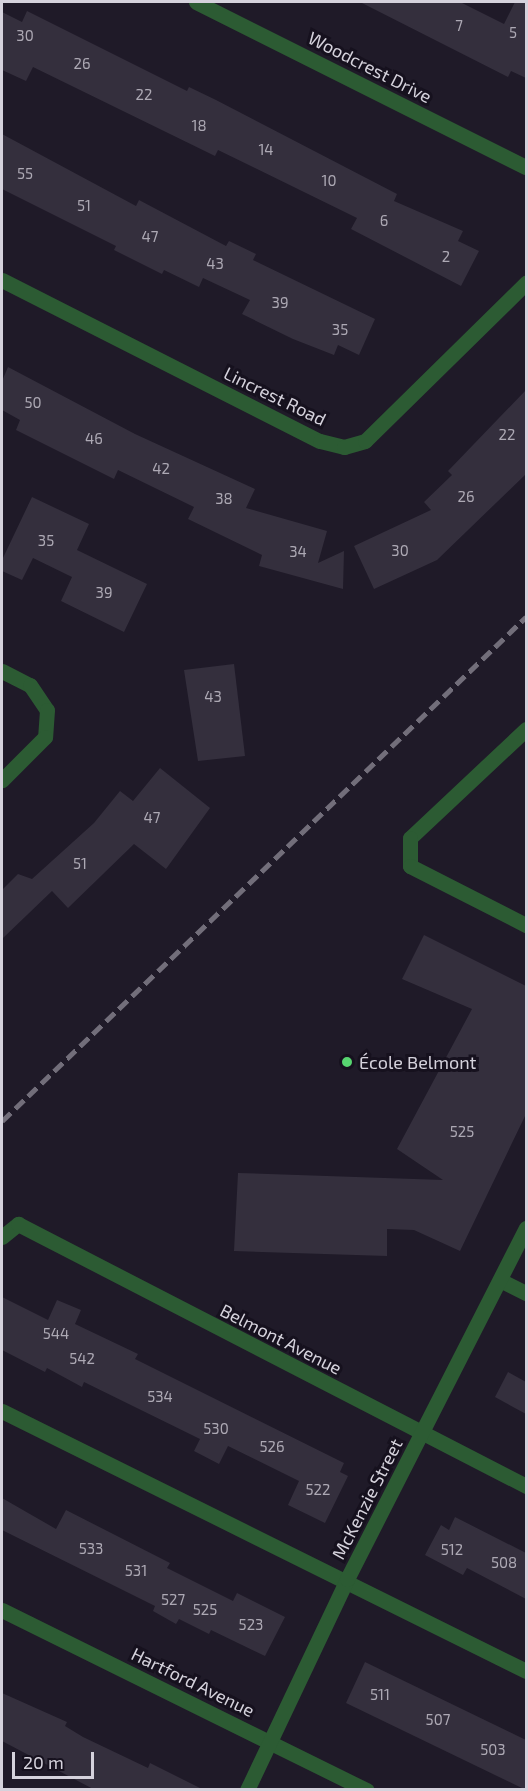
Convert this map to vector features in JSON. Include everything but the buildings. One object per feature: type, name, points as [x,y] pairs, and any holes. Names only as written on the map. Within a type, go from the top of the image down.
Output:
[{"type":"street","name":"Woodcrest Drive","points":[[196,2],[526,167]]},
{"type":"street","name":"Lincrest Road","points":[[2,280],[320,441],[344,447],[364,441],[526,283]]},
{"type":"street","points":[[2,671],[30,685],[48,710],[45,738],[2,780]]},
{"type":"street","points":[[526,729],[410,838],[410,866],[526,925]]},
{"type":"street","name":"Belmont Avenue","points":[[2,1237],[18,1224],[526,1486]]},
{"type":"street","name":"McKenzie Street","points":[[247,1790],[347,1580],[526,1228]]},
{"type":"street","points":[[500,1280],[526,1293]]},
{"type":"street","points":[[2,1411],[347,1580],[526,1671]]},
{"type":"street","name":"Hartford Avenue","points":[[2,1610],[367,1790]]},
{"type":"railway","points":[[2,1121],[526,617]]},
{"type":"place","name":"École Belmont","points":[[347,1062]]}]
